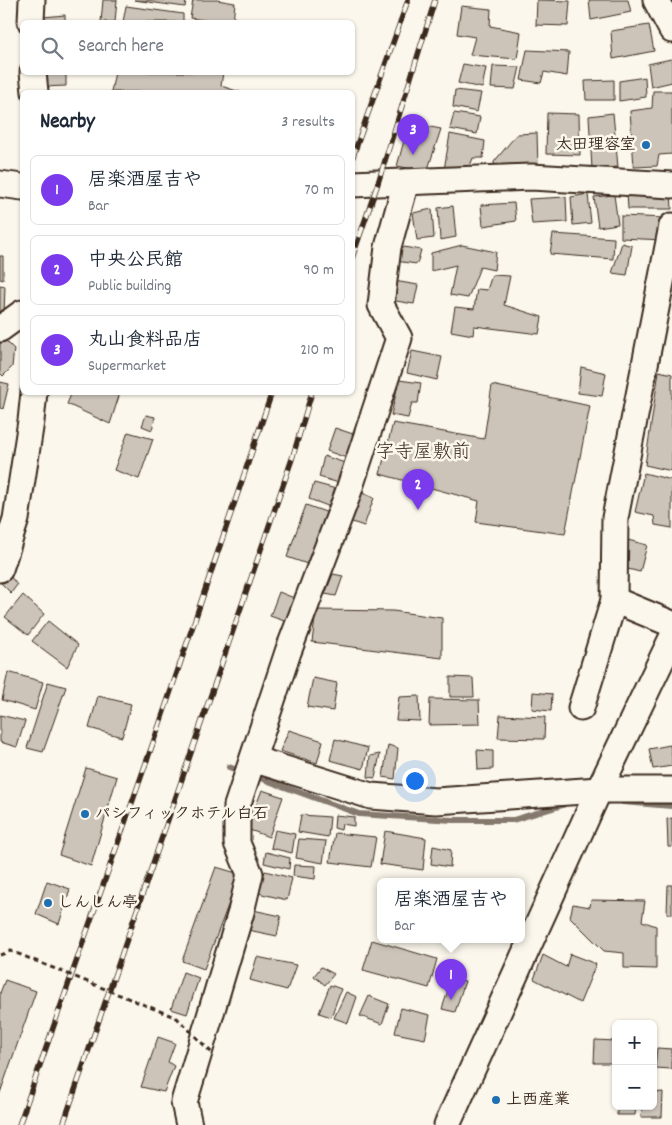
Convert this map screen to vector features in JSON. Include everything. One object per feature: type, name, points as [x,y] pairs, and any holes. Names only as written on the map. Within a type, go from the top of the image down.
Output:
[{"type":"street","points":[[32,0],[32,20]]},
{"type":"street","points":[[656,0],[672,30]]},
{"type":"street","points":[[33,75],[35,90]]},
{"type":"street","points":[[355,184],[531,177],[672,184]]},
{"type":"street","points":[[189,1125],[184,1102],[241,912],[250,874],[237,843],[237,806],[288,652],[347,496],[399,338],[381,305],[388,247],[406,182]]},
{"type":"street","points":[[0,184],[20,188]]},
{"type":"street","points":[[581,708],[614,600],[615,518],[672,226]]},
{"type":"street","points":[[0,329],[20,314]]},
{"type":"street","points":[[0,569],[8,516],[31,421],[34,395]]},
{"type":"street","points":[[614,600],[672,624]]},
{"type":"street","points":[[447,1125],[599,790],[672,638]]},
{"type":"street","points":[[249,771],[370,796],[436,801],[599,790],[672,790]]},
{"type":"path","points":[[0,955],[11,951],[178,1018],[213,1054]]},
{"type":"building","points":[[103,0],[117,0],[115,20],[101,20]]},
{"type":"building","points":[[134,0],[186,0],[185,7]]},
{"type":"building","points":[[193,0],[217,0],[235,3],[233,20],[190,18]]},
{"type":"building","points":[[537,0],[570,1],[568,26],[536,25]]},
{"type":"building","points":[[589,0],[628,0],[631,12],[591,20]]},
{"type":"building","points":[[126,6],[183,14],[183,20],[123,20]]},
{"type":"building","points":[[461,6],[491,9],[490,26],[521,32],[517,59],[470,55],[475,37],[457,34]]},
{"type":"building","points":[[65,15],[65,20],[43,20],[43,17]]},
{"type":"building","points":[[649,25],[654,51],[613,59],[611,31]]},
{"type":"building","points":[[527,50],[569,52],[567,76],[544,72],[541,83],[521,80]]},
{"type":"building","points":[[671,59],[672,82],[651,87],[648,64]]},
{"type":"building","points":[[463,64],[486,68],[482,88],[458,83]]},
{"type":"building","points":[[493,66],[520,67],[515,89],[491,88]]},
{"type":"building","points":[[43,75],[66,75],[66,86],[42,87]]},
{"type":"building","points":[[114,75],[223,75],[221,86],[234,90],[111,90]]},
{"type":"building","points":[[645,77],[646,97],[619,101],[619,81]]},
{"type":"building","points":[[614,80],[614,100],[586,100],[585,81]]},
{"type":"building","points":[[455,90],[481,93],[477,112],[453,107]]},
{"type":"building","points":[[653,91],[672,91],[672,154],[659,155],[657,166],[634,167],[630,111],[652,108]]},
{"type":"building","points":[[454,113],[480,117],[477,134],[450,129]]},
{"type":"building","points":[[547,113],[579,114],[580,155],[546,154]]},
{"type":"building","points":[[613,113],[618,167],[592,169],[589,116]]},
{"type":"building","points":[[409,123],[441,129],[427,172],[397,166]]},
{"type":"building","points":[[537,133],[538,168],[495,171],[494,162],[517,134]]},
{"type":"building","points":[[450,134],[485,141],[483,158],[473,158],[467,174],[444,170]]},
{"type":"building","points":[[627,193],[671,193],[672,209],[628,209]]},
{"type":"building","points":[[588,194],[591,223],[573,225],[571,197]]},
{"type":"building","points":[[614,195],[618,224],[598,227],[594,197]]},
{"type":"building","points":[[566,197],[567,222],[532,224],[529,199]]},
{"type":"building","points":[[514,203],[516,221],[483,226],[481,205]]},
{"type":"building","points":[[453,206],[456,237],[440,240],[438,208]]},
{"type":"building","points":[[432,209],[434,238],[417,240],[413,213]]},
{"type":"building","points":[[621,216],[665,218],[664,240],[621,238]]},
{"type":"building","points":[[553,234],[614,238],[613,259],[550,254]]},
{"type":"building","points":[[622,243],[632,246],[627,275],[612,273]]},
{"type":"building","points":[[462,245],[496,252],[494,270],[480,267],[468,298],[450,295],[456,265],[431,271],[431,253]]},
{"type":"building","points":[[398,246],[421,250],[417,264],[395,261]]},
{"type":"building","points":[[0,256],[3,256],[3,280],[0,279]]},
{"type":"building","points":[[492,275],[510,276],[504,305],[542,317],[539,334],[474,326],[473,335],[451,331],[455,307],[474,309],[477,289],[487,290]]},
{"type":"building","points":[[394,281],[418,285],[414,304],[390,300]]},
{"type":"building","points":[[0,285],[5,286],[4,315],[0,318]]},
{"type":"building","points":[[5,340],[14,349],[12,367],[3,376],[0,373],[0,344]]},
{"type":"building","points":[[412,351],[442,357],[437,380],[407,373]]},
{"type":"building","points":[[581,367],[606,373],[602,396],[578,393]]},
{"type":"building","points":[[659,371],[672,374],[672,471],[645,465]]},
{"type":"building","points":[[399,380],[421,383],[418,403],[412,403],[408,418],[391,415]]},
{"type":"building","points":[[0,382],[9,384],[3,409],[0,408]]},
{"type":"building","points":[[492,385],[590,406],[565,534],[476,522],[479,501],[380,474],[393,423],[484,439]]},
{"type":"building","points":[[71,395],[119,395],[110,424],[67,404]]},
{"type":"building","points":[[146,415],[155,417],[152,430],[142,426]]},
{"type":"building","points":[[335,428],[356,435],[347,458],[327,451]]},
{"type":"building","points":[[128,432],[153,439],[139,479],[114,470]]},
{"type":"building","points":[[324,456],[345,463],[339,483],[319,477]]},
{"type":"building","points":[[644,473],[672,480],[672,528],[655,525],[654,516],[635,512]]},
{"type":"building","points":[[314,483],[340,490],[336,509],[309,499]]},
{"type":"building","points":[[360,492],[374,498],[364,526],[349,521]]},
{"type":"building","points":[[306,505],[334,515],[313,566],[287,557]]},
{"type":"building","points":[[628,540],[647,545],[640,572],[620,567]]},
{"type":"building","points":[[5,569],[17,585],[11,593],[0,582]]},
{"type":"building","points":[[333,574],[343,576],[336,596],[325,594]]},
{"type":"building","points":[[279,592],[299,600],[290,623],[270,616]]},
{"type":"building","points":[[23,595],[44,614],[28,635],[5,617]]},
{"type":"building","points":[[316,610],[393,611],[442,618],[442,658],[312,642]]},
{"type":"building","points":[[48,621],[78,645],[67,667],[32,641]]},
{"type":"building","points":[[8,672],[43,682],[35,710],[2,700]]},
{"type":"building","points":[[450,677],[473,678],[474,697],[450,697]]},
{"type":"building","points":[[313,678],[337,683],[333,711],[307,707]]},
{"type":"building","points":[[48,682],[66,687],[43,752],[27,748]]},
{"type":"building","points":[[533,692],[552,694],[551,711],[532,709]]},
{"type":"building","points":[[98,696],[131,704],[122,737],[89,728]]},
{"type":"building","points":[[419,696],[420,721],[396,720],[399,697]]},
{"type":"building","points":[[430,699],[479,700],[480,724],[429,725]]},
{"type":"building","points":[[0,715],[25,721],[17,747],[0,742]]},
{"type":"building","points":[[500,715],[545,717],[544,739],[498,738]]},
{"type":"building","points":[[289,730],[323,741],[317,763],[280,751]]},
{"type":"building","points":[[335,739],[368,748],[363,769],[330,760]]},
{"type":"building","points":[[388,745],[398,748],[395,779],[383,777]]},
{"type":"building","points":[[670,745],[672,766],[653,769],[649,749]]},
{"type":"building","points":[[477,750],[493,751],[493,769],[478,770]]},
{"type":"building","points":[[380,754],[375,778],[368,777],[370,756]]},
{"type":"building","points":[[86,768],[117,777],[91,866],[59,855]]},
{"type":"building","points":[[262,790],[283,797],[269,837],[247,829]]},
{"type":"building","points":[[301,815],[330,817],[328,837],[298,832]]},
{"type":"building","points":[[335,815],[354,817],[354,826],[342,824],[341,830],[334,828]]},
{"type":"building","points":[[672,818],[672,847],[668,847],[667,819]]},
{"type":"building","points":[[275,830],[295,834],[292,853],[271,848]]},
{"type":"building","points":[[385,831],[426,838],[423,870],[380,864]]},
{"type":"building","points":[[335,833],[376,837],[371,867],[330,862]]},
{"type":"building","points":[[299,839],[326,841],[323,863],[296,858]]},
{"type":"building","points":[[433,846],[451,850],[450,867],[431,864]]},
{"type":"building","points":[[266,852],[290,858],[289,869],[264,863]]},
{"type":"building","points":[[294,865],[316,866],[315,879],[293,876]]},
{"type":"building","points":[[216,867],[240,874],[204,969],[182,961]]},
{"type":"building","points":[[265,871],[292,878],[287,900],[258,893]]},
{"type":"building","points":[[47,881],[70,889],[59,924],[36,914]]},
{"type":"building","points":[[668,885],[672,885],[672,914],[667,914]]},
{"type":"building","points":[[591,900],[645,901],[642,921],[656,926],[656,969],[624,968],[624,953],[604,951],[570,917],[573,904],[590,907]]},
{"type":"building","points":[[253,910],[281,916],[277,936],[248,930]]},
{"type":"building","points":[[372,940],[437,959],[429,988],[363,970]]},
{"type":"building","points":[[570,954],[596,964],[580,1003],[534,979],[543,955],[566,967]]},
{"type":"building","points":[[257,957],[296,965],[287,990],[250,980]]},
{"type":"building","points":[[321,967],[334,974],[325,985],[314,976]]},
{"type":"building","points":[[183,972],[199,978],[187,1014],[171,1009]]},
{"type":"building","points":[[452,978],[465,981],[455,1012],[442,1009]]},
{"type":"building","points":[[5,980],[36,991],[0,1093],[0,993]]},
{"type":"building","points":[[330,985],[341,989],[331,1017],[319,1013]]},
{"type":"building","points":[[346,992],[357,997],[348,1023],[334,1018]]},
{"type":"building","points":[[369,996],[389,1004],[382,1024],[360,1016]]},
{"type":"building","points":[[401,1008],[430,1015],[425,1039],[395,1033]]},
{"type":"building","points":[[158,1037],[175,1043],[168,1062],[174,1066],[164,1092],[141,1087]]},
{"type":"building","points":[[595,1040],[612,1041],[612,1063],[594,1063]]},
{"type":"building","points":[[657,1048],[672,1049],[672,1069],[657,1068]]},
{"type":"building","points":[[663,1092],[662,1117],[641,1117],[642,1110],[657,1110],[657,1093]]},
{"type":"building","points":[[617,1110],[636,1110],[635,1115],[617,1115]]},
{"type":"waterway","points":[[229,767],[242,772]]},
{"type":"waterway","points":[[252,775],[359,814],[453,820],[513,820],[563,805]]},
{"type":"waterway","points":[[623,802],[672,806]]},
{"type":"railway","points":[[355,150],[408,0]]},
{"type":"railway","points":[[355,249],[378,183],[435,0]]},
{"type":"railway","points":[[19,1125],[160,723],[271,395]]},
{"type":"railway","points":[[63,1125],[292,459],[311,395]]},
{"type":"place","name":"太田理容室","points":[[646,145]]},
{"type":"place","name":"丸山食料品店","points":[[413,155]]},
{"type":"place","name":"中央公民館","points":[[418,510]]},
{"type":"place","name":"パシフィックホテル白石","points":[[85,814]]},
{"type":"place","name":"しんしん亭","points":[[48,903]]},
{"type":"place","name":"居楽酒屋吉や","points":[[451,1000]]},
{"type":"place","name":"上西産業","points":[[496,1100]]},
{"type":"district","name":"字寺屋敷前","points":[[423,453]]}]
